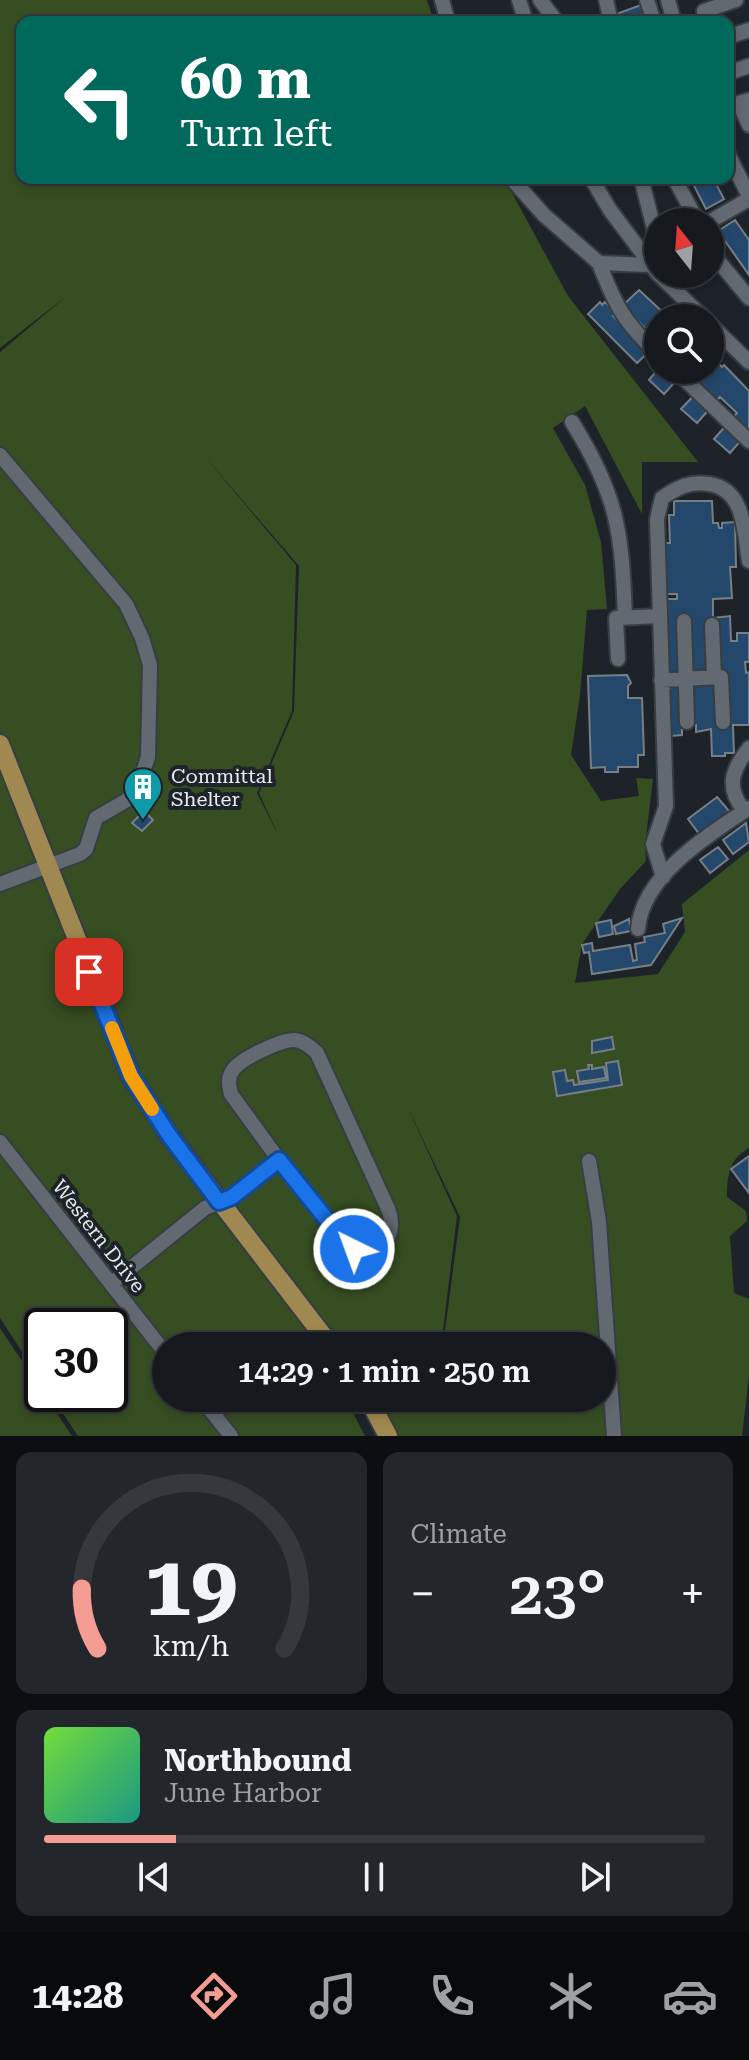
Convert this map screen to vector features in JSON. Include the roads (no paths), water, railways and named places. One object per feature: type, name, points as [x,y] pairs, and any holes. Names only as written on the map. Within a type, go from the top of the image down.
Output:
[{"type":"main road","points":[[0,744],[131,1076],[169,1135],[320,1332]]},
{"type":"main road","points":[[375,1412],[388,1436]]},
{"type":"street","points":[[540,0],[552,16]]},
{"type":"street","points":[[704,11],[736,0]]},
{"type":"street","points":[[749,100],[739,103],[749,125]]},
{"type":"street","points":[[724,213],[749,197],[734,166]]},
{"type":"street","points":[[516,184],[544,215],[599,263],[616,306],[644,341]]},
{"type":"street","points":[[595,184],[644,252]]},
{"type":"street","points":[[643,184],[649,208]]},
{"type":"street","points":[[677,184],[690,208]]},
{"type":"street","points":[[599,263],[644,271]]},
{"type":"street","points":[[724,268],[749,298]]},
{"type":"street","points":[[674,288],[690,304]]},
{"type":"street","points":[[724,338],[749,362]]},
{"type":"street","points":[[690,384],[749,441]]},
{"type":"street","points":[[572,422],[599,466],[611,497],[623,560],[625,618]]},
{"type":"street","points":[[0,455],[126,604],[142,638],[150,665],[148,757],[139,784],[127,800],[96,818],[86,849],[80,854],[0,884]]},
{"type":"street","points":[[663,877],[653,844],[666,806],[657,519],[662,498],[677,487],[697,482],[718,485],[734,496],[741,515],[749,561]]},
{"type":"street","points":[[618,659],[616,618],[660,616]]},
{"type":"street","points":[[684,621],[687,722]]},
{"type":"street","points":[[712,625],[714,677]]},
{"type":"street","points":[[661,680],[721,677],[723,722]]},
{"type":"street","points":[[638,929],[639,914],[672,864],[746,810],[731,787],[734,767],[749,748]]},
{"type":"street","points":[[296,1040],[308,1044],[317,1053],[389,1211],[392,1228],[380,1247],[368,1252],[354,1249],[344,1241],[279,1160],[231,1094],[228,1083],[233,1070],[244,1060],[282,1042],[296,1040]]},
{"type":"street","name":"Western Drive","points":[[0,1142],[152,1336]]},
{"type":"street","points":[[111,1284],[205,1208],[232,1197],[279,1160]]},
{"type":"street","points":[[589,1161],[599,1222],[614,1436]]},
{"type":"street","points":[[212,1412],[231,1436]]},
{"type":"place","name":"Committal Shelter","points":[[143,821]]}]
